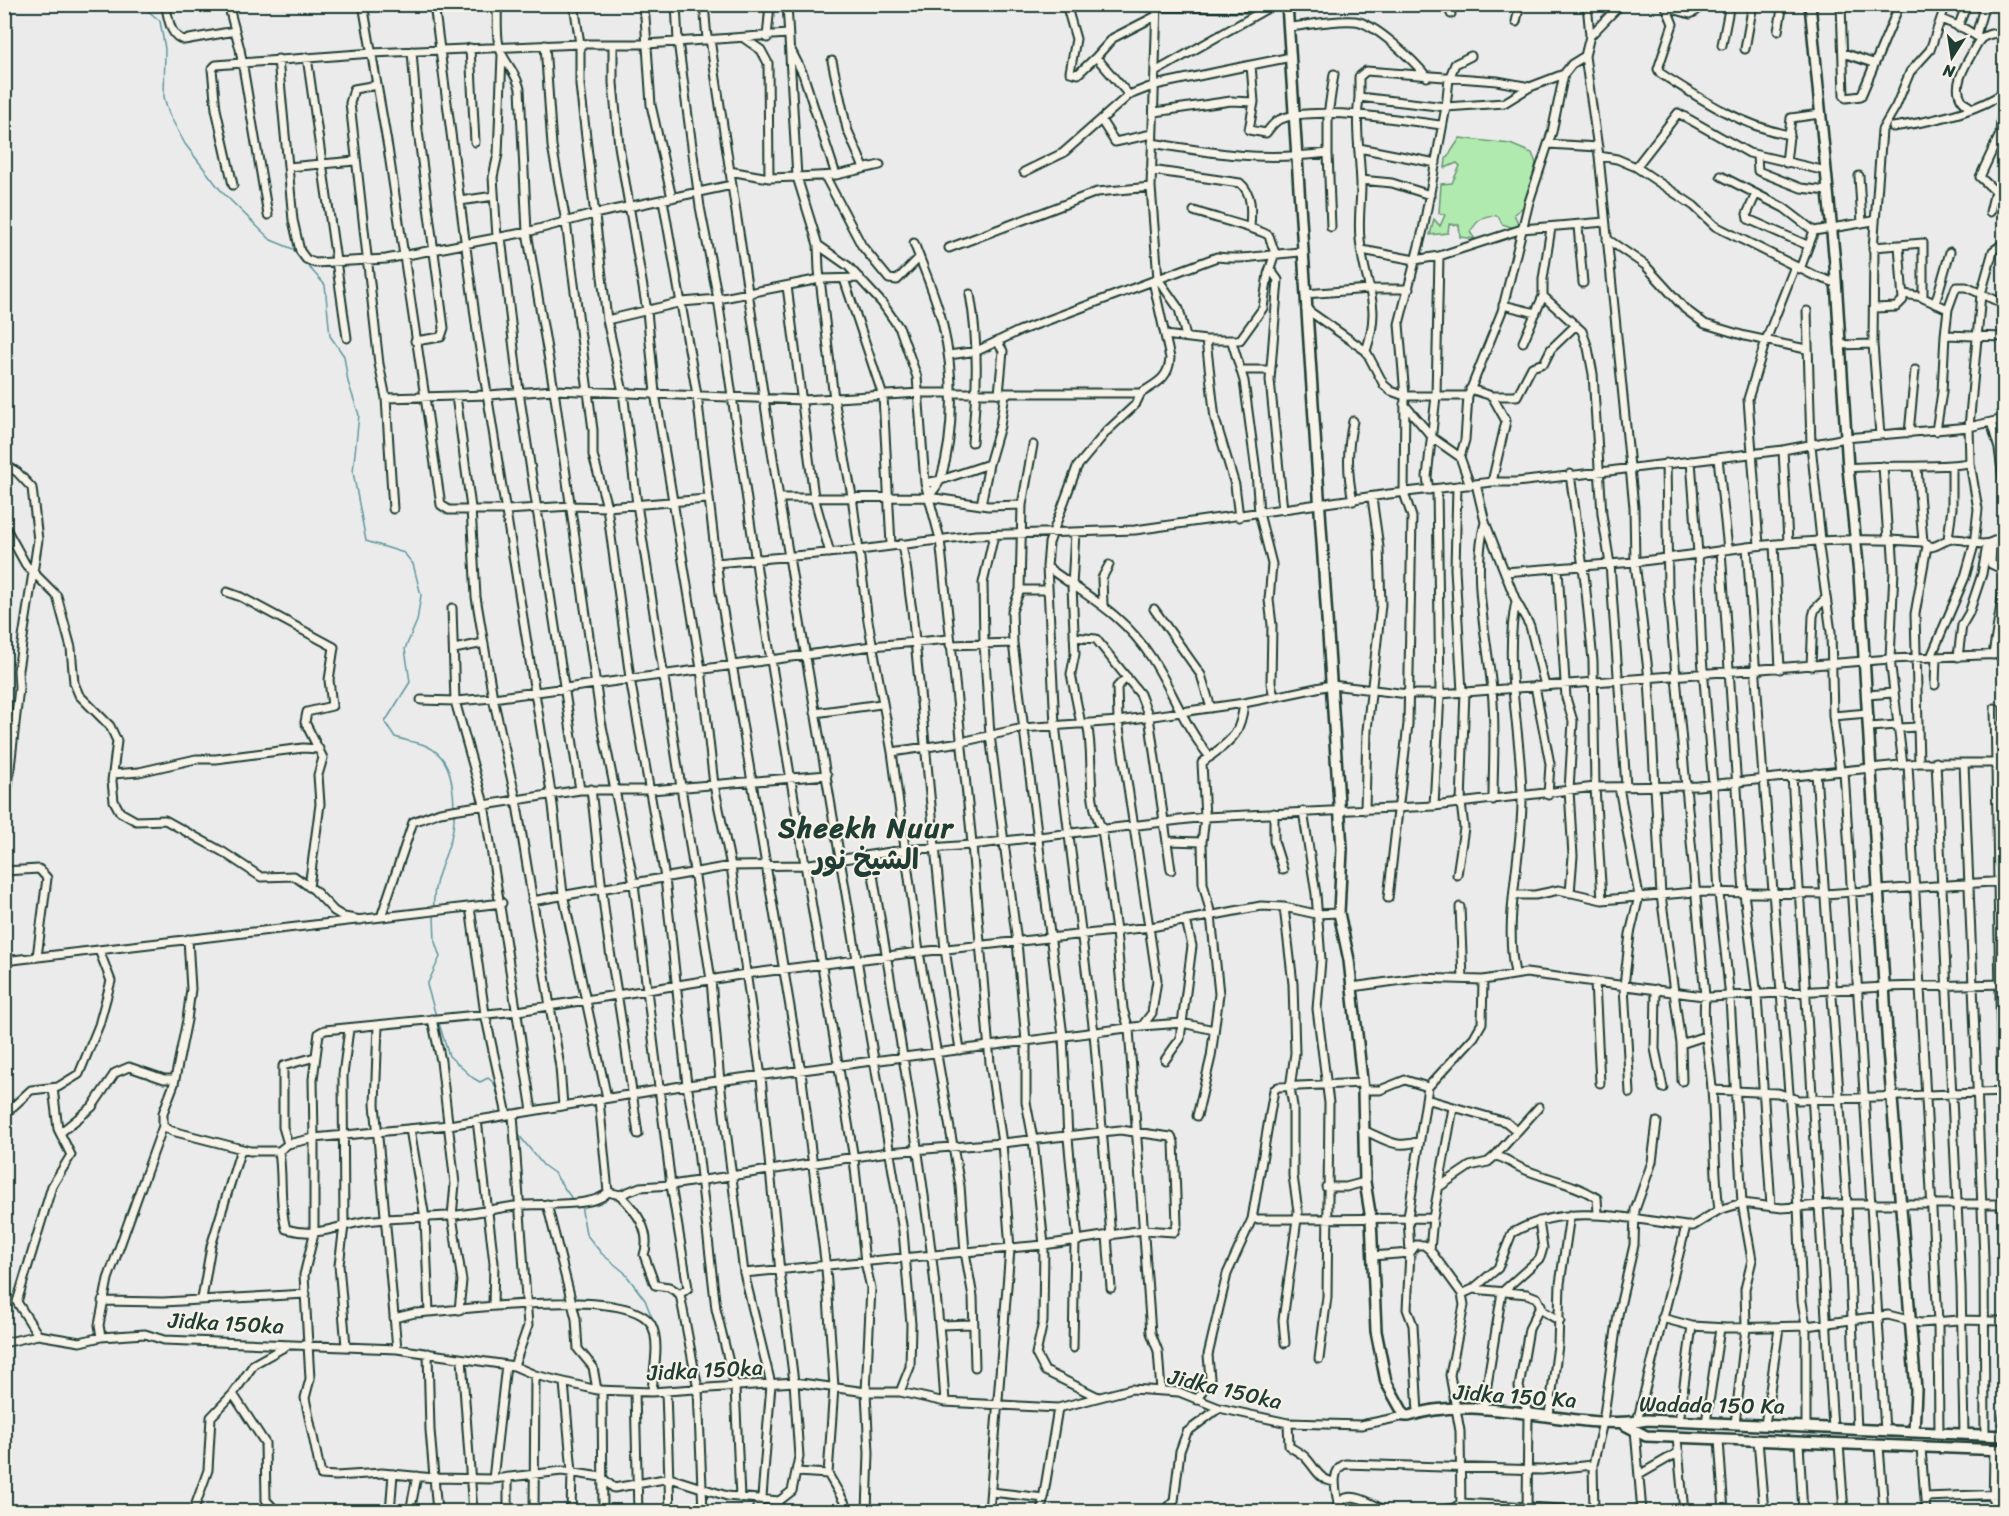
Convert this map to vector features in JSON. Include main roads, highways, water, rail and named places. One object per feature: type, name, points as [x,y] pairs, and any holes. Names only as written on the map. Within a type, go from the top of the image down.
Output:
[{"type":"waterway","points":[[140,4],[160,21],[165,49],[164,97],[169,114],[185,144],[222,192],[271,240],[293,249],[325,285],[330,336],[344,356],[348,382],[359,415],[353,472],[366,541],[404,553],[413,564],[421,595],[417,621],[405,649],[410,682],[385,722],[395,737],[428,747],[443,759],[450,776],[454,806]]},
{"type":"waterway","points":[[434,907],[436,883],[451,837],[454,813]]},
{"type":"waterway","points":[[434,915],[435,942],[440,957],[427,985],[436,1016]]},
{"type":"waterway","points":[[438,1020],[449,1056],[473,1078],[480,1082],[488,1078],[494,1083],[502,1108]]},
{"type":"waterway","points":[[505,1118],[511,1126]]},
{"type":"waterway","points":[[518,1134],[543,1165],[554,1173],[572,1199]]},
{"type":"waterway","points":[[581,1205],[586,1234],[602,1254],[624,1272],[645,1300],[658,1333]]},
{"type":"district","name":"Sheekh Nuur الشيخ نور","points":[[866,843]]}]
